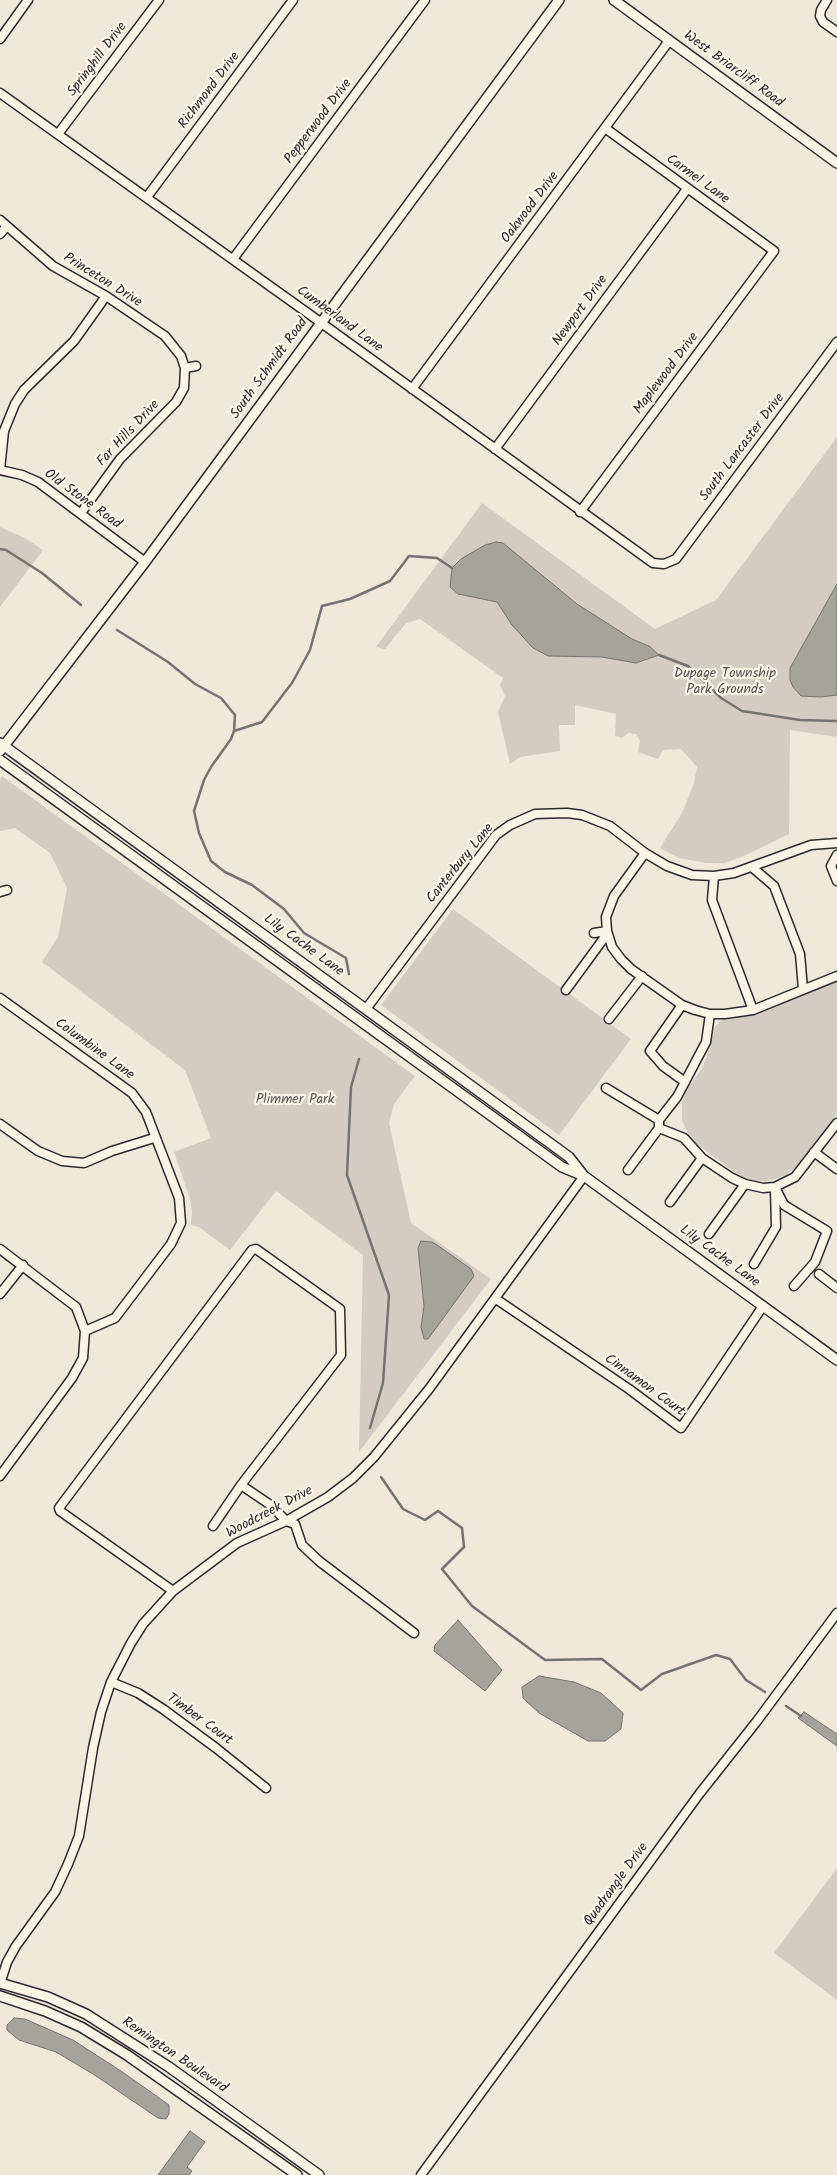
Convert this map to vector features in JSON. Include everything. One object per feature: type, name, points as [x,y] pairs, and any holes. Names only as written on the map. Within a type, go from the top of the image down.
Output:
[{"type":"street","points":[[0,39],[28,0]]},
{"type":"street","name":"Springhill Drive","points":[[58,134],[159,0]]},
{"type":"street","name":"Richmond Drive","points":[[147,197],[293,0]]},
{"type":"street","name":"Pepperwood Drive","points":[[233,259],[426,0]]},
{"type":"street","name":"South Schmidt Road","points":[[1,747],[145,562],[559,0]]},
{"type":"street","name":"West Briarcliff Road","points":[[614,0],[837,163]]},
{"type":"street","points":[[827,0],[820,10],[820,16],[823,22],[837,32]]},
{"type":"street","name":"Oakwood Drive","points":[[412,389],[669,41]]},
{"type":"street","name":"Cumberland Lane","points":[[0,93],[321,322],[580,512],[653,563],[664,564]]},
{"type":"street","name":"Carmel Lane","points":[[605,128],[774,251]]},
{"type":"street","name":"Newport Drive","points":[[495,449],[687,189]]},
{"type":"street","name":"Princeton Drive","points":[[0,220],[53,266],[106,296],[165,336],[181,356],[185,368]]},
{"type":"street","points":[[0,234],[7,226]]},
{"type":"street","name":"Maplewood Drive","points":[[580,512],[774,251]]},
{"type":"street","points":[[0,470],[4,432],[15,404],[24,390],[74,341],[106,296]]},
{"type":"street","name":"South Lancaster Drive","points":[[664,564],[676,558],[837,342]]},
{"type":"street","points":[[185,368],[196,366]]},
{"type":"street","name":"Far Hills Drive","points":[[81,513],[120,459],[176,402],[184,388],[185,368]]},
{"type":"street","name":"Old Stone Road","points":[[0,470],[22,475],[38,482],[145,562]]},
{"type":"street","name":"Lily Cache Lane","points":[[1,747],[569,1157],[584,1176]]},
{"type":"street","name":"Lily Cache Lane","points":[[0,760],[562,1167],[584,1176],[837,1360]]},
{"type":"street","name":"Canterbury Lane","points":[[366,1009],[496,835],[510,825],[535,814],[567,813],[582,815],[610,826],[645,853],[667,866],[692,875],[714,876],[753,868],[811,844],[837,843]]},
{"type":"street","points":[[645,853],[614,896],[606,917],[607,933],[612,947],[621,959],[682,1005],[710,1014],[753,1010],[837,976]]},
{"type":"street","points":[[837,855],[831,866],[837,881]]},
{"type":"street","points":[[753,868],[774,886],[800,954],[803,989]]},
{"type":"street","points":[[714,876],[712,900],[753,1010]]},
{"type":"street","points":[[594,933],[607,933]]},
{"type":"street","points":[[566,990],[607,933]]},
{"type":"street","points":[[609,1020],[642,976]]},
{"type":"street","name":"Columbine Lane","points":[[0,998],[132,1093],[146,1112],[154,1138],[179,1198],[181,1223],[171,1244],[115,1318],[85,1331]]},
{"type":"street","points":[[682,1005],[650,1051],[663,1066],[685,1082]]},
{"type":"street","points":[[359,1020],[366,1009]]},
{"type":"street","points":[[628,1170],[685,1082],[706,1042],[710,1014]]},
{"type":"street","points":[[606,1088],[659,1124],[684,1138],[702,1158],[732,1178],[745,1184],[763,1188],[774,1187],[795,1177],[837,1123]]},
{"type":"street","points":[[0,1124],[38,1151],[62,1161],[84,1163],[112,1151],[154,1138]]},
{"type":"street","points":[[814,1152],[837,1169]]},
{"type":"street","points":[[670,1202],[702,1158]]},
{"type":"street","name":"Woodcreek Drive","points":[[0,1984],[7,1962],[16,1946],[55,1892],[79,1836],[93,1748],[111,1682],[143,1624],[173,1590],[237,1543],[286,1521],[328,1497],[353,1478],[374,1457],[398,1430],[496,1299],[584,1176]]},
{"type":"street","points":[[709,1234],[745,1184]]},
{"type":"street","points":[[774,1187],[784,1205],[827,1231],[815,1262],[794,1286]]},
{"type":"street","points":[[754,1264],[776,1226],[774,1187]]},
{"type":"street","points":[[0,1249],[76,1307],[85,1331],[83,1358],[72,1378],[0,1476]]},
{"type":"street","points":[[173,1590],[60,1511],[59,1508],[252,1250],[256,1249],[340,1309],[340,1355],[241,1485],[213,1526]]},
{"type":"street","points":[[0,1294],[23,1265]]},
{"type":"street","points":[[818,1274],[837,1288]]},
{"type":"street","name":"Cinnamon Court","points":[[496,1299],[681,1428],[763,1306]]},
{"type":"street","points":[[241,1485],[272,1506],[286,1521],[295,1524],[302,1545],[319,1561],[414,1633]]},
{"type":"street","name":"Quadrangle Drive","points":[[421,2175],[695,1800],[757,1721],[837,1613]]},
{"type":"street","name":"Timber Court","points":[[111,1682],[138,1693],[168,1713],[266,1788]]},
{"type":"street","name":"Remington Boulevard","points":[[0,1984],[48,1997],[86,2014],[155,2058],[319,2175]]},
{"type":"street","name":"Remington Boulevard","points":[[0,1996],[81,2027],[127,2054],[297,2175]]},
{"type":"green space","name":"Dupage Township Park Grounds","points":[[837,437],[837,737],[790,730],[789,834],[744,856],[725,863],[706,863],[679,858],[660,848],[682,813],[694,783],[697,767],[681,749],[663,750],[658,759],[638,752],[640,741],[636,734],[628,733],[622,738],[615,736],[616,714],[575,705],[575,725],[559,725],[560,751],[520,757],[510,764],[498,712],[505,696],[500,685],[503,678],[420,619],[406,623],[385,649],[376,647],[482,503],[655,629],[716,600]]},
{"type":"green space","points":[[0,527],[25,538],[43,550],[0,607]]},
{"type":"green space","name":"Plimmer Park","points":[[2,776],[415,1076],[394,1104],[389,1123],[411,1223],[491,1279],[359,1452],[363,1255],[276,1191],[230,1250],[199,1227],[191,1225],[190,1199],[174,1152],[211,1138],[185,1070],[42,962],[58,937],[67,888],[50,853],[15,828],[0,831],[0,778]]},
{"type":"green space","points":[[453,909],[631,1039],[559,1135],[381,1005]]},
{"type":"green space","points":[[837,982],[837,1114],[796,1167],[786,1175],[758,1182],[741,1177],[691,1140],[682,1120],[682,1102],[687,1089],[702,1068],[715,1026],[722,1020],[733,1019]]},
{"type":"green space","points":[[837,1868],[837,2000],[774,1953]]},
{"type":"shaded area","points":[[496,542],[503,543],[577,604],[632,639],[649,646],[659,655],[636,663],[602,657],[548,656],[533,648],[512,625],[497,602],[458,594],[450,587],[452,568],[461,559],[485,545]]},
{"type":"shaded area","points":[[837,584],[837,695],[821,697],[801,696],[790,680],[790,668]]},
{"type":"shaded area","points":[[421,1241],[432,1242],[437,1245],[471,1269],[474,1276],[428,1339],[424,1339],[421,1327],[424,1306],[418,1248]]},
{"type":"shaded area","points":[[458,1620],[502,1670],[485,1691],[434,1651],[435,1645]]},
{"type":"shaded area","points":[[539,1676],[574,1682],[601,1693],[623,1713],[621,1729],[605,1741],[588,1741],[539,1713],[523,1698],[522,1687]]},
{"type":"shaded area","points":[[804,1712],[837,1734],[837,1746],[798,1718]]},
{"type":"shaded area","points":[[14,2018],[25,2019],[73,2040],[121,2071],[169,2105],[169,2114],[166,2119],[158,2118],[93,2074],[56,2052],[19,2040],[7,2030],[7,2025]]},
{"type":"shaded area","points":[[190,2131],[205,2142],[187,2167],[192,2171],[189,2175],[158,2175]]},
{"type":"waterway","points":[[0,549],[6,550],[42,573],[81,605]]},
{"type":"waterway","points":[[234,731],[262,722],[292,683],[310,650],[322,606],[350,599],[390,581],[409,556],[437,558],[452,568]]},
{"type":"waterway","points":[[117,630],[168,662],[195,684],[221,698],[235,715],[234,731],[231,739],[204,780],[194,811],[199,833],[211,861],[225,872],[252,885],[284,909],[304,933],[346,958],[349,974]]},
{"type":"waterway","points":[[659,655],[688,666],[721,698],[742,711],[800,720],[837,721]]},
{"type":"waterway","points":[[359,1059],[351,1087],[347,1175],[389,1295],[383,1383],[370,1428]]},
{"type":"waterway","points":[[381,1477],[403,1509],[425,1520],[438,1511],[462,1528],[464,1547],[442,1569],[472,1606],[545,1660],[602,1659],[641,1690],[662,1674],[716,1655],[730,1659],[746,1680],[765,1692]]},
{"type":"waterway","points":[[786,1706],[801,1716]]}]
